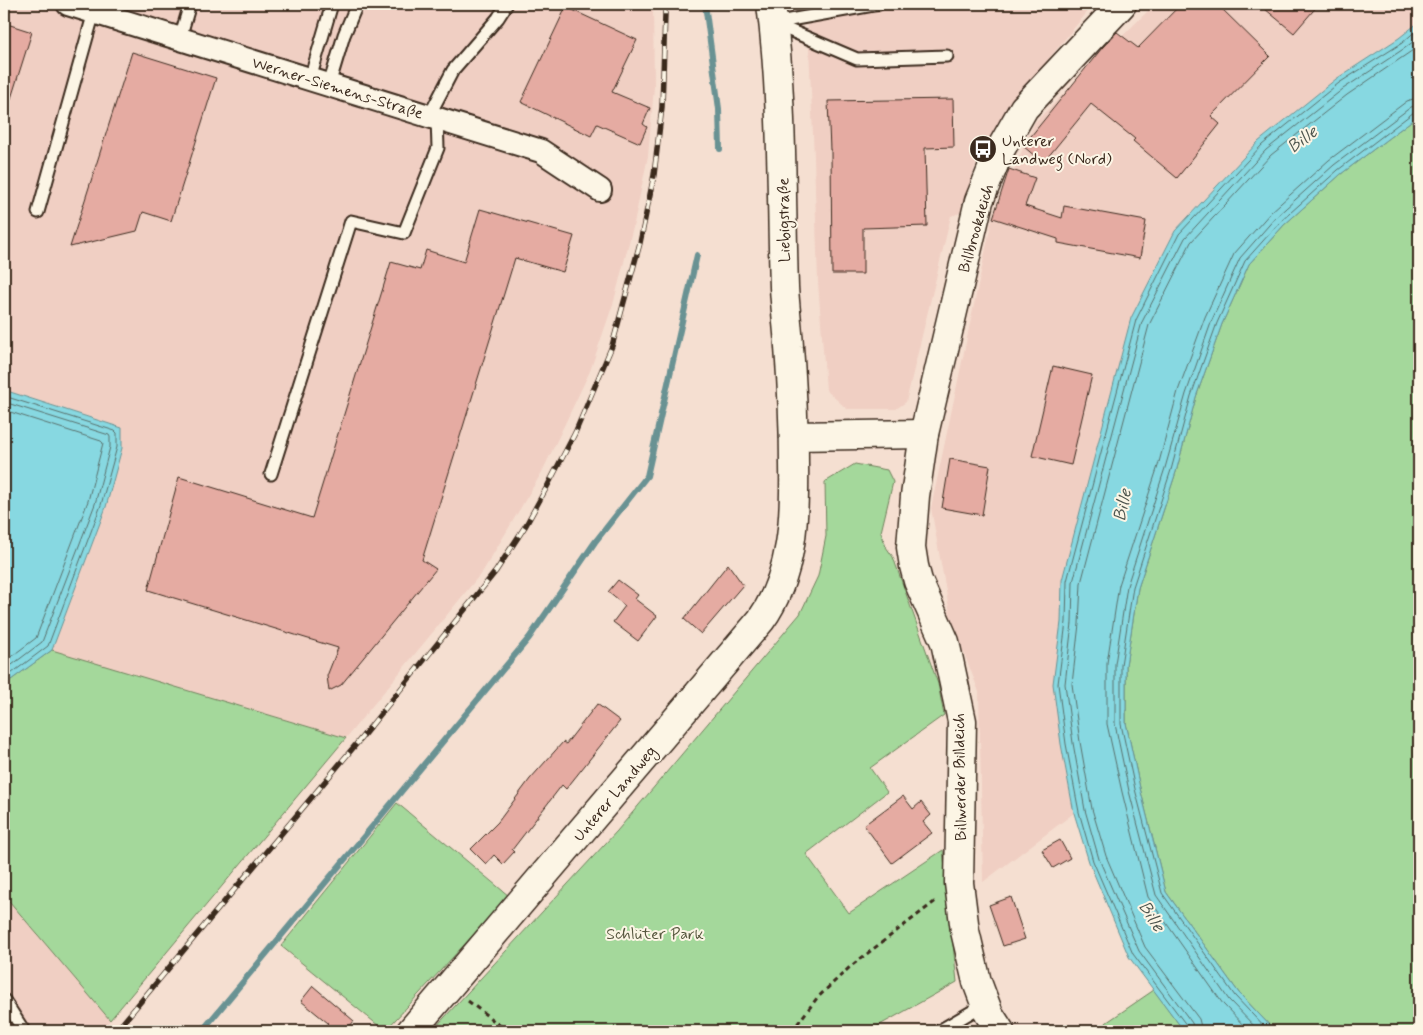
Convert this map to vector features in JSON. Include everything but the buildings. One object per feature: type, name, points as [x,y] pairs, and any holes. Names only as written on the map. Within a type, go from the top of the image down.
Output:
[{"type":"street","name":"Werner-Siemens-Straße","points":[[68,4],[541,151],[600,190]]},
{"type":"street","name":"Billbrookdeich","points":[[924,434],[979,201],[999,152],[1024,108],[1122,4]]},
{"type":"street","name":"Liebigstraße","points":[[772,13],[781,150],[784,290],[794,436],[794,507],[791,541]]},
{"type":"street","points":[[794,436],[924,434]]},
{"type":"street","name":"Billwerder Billdeich","points":[[924,434],[915,496],[911,547],[918,581],[945,642],[962,721],[959,883],[965,931],[977,982],[989,1014],[1000,1031]]},
{"type":"street","name":"Unterer Landweg","points":[[411,1031],[761,620],[769,608],[776,591],[785,567],[791,541]]},
{"type":"lane","points":[[180,38],[190,4]]},
{"type":"lane","points":[[320,82],[332,4]]},
{"type":"lane","points":[[320,82],[344,35],[357,4]]},
{"type":"lane","points":[[271,474],[351,221],[404,233],[438,148],[433,117],[453,70],[498,18],[507,4]]},
{"type":"lane","points":[[772,13],[879,4]]},
{"type":"lane","points":[[38,212],[94,12]]},
{"type":"lane","points":[[772,13],[857,59],[947,56]]},
{"type":"lane","points":[[4,1000],[24,1031]]},
{"type":"lane","points":[[939,1031],[985,1004]]},
{"type":"path","points":[[792,1031],[817,998],[851,966],[959,883]]},
{"type":"path","points":[[449,986],[507,1031]]},
{"type":"shaded area","points":[[4,4],[653,4],[654,87],[648,156],[635,219],[614,301],[590,371],[542,472],[483,571],[346,738],[52,650],[106,507],[122,448],[122,428],[4,390]]},
{"type":"shaded area","points":[[805,4],[1096,4],[1013,102],[979,155],[960,213],[951,216],[906,402],[896,409],[847,409],[826,390],[818,282],[808,26]]},
{"type":"shaded area","points":[[1155,4],[1408,4],[1419,12],[1419,22],[1399,38],[1336,79],[1258,142],[1175,231],[1131,318],[1062,580],[1061,744],[1074,813],[983,882],[979,692],[951,619],[931,508],[993,215],[1035,122]]},
{"type":"shaded area","points":[[4,895],[110,1020],[101,1031],[4,1031]]},
{"type":"green space","points":[[1419,115],[1419,1031],[1275,1031],[1239,993],[1166,892],[1126,723],[1126,665],[1138,588],[1176,472],[1196,397],[1222,324],[1249,264],[1284,225],[1341,174]]},
{"type":"green space","name":"Schlüter Park","points":[[855,464],[887,470],[893,482],[881,532],[886,547],[893,557],[938,684],[944,715],[870,768],[887,792],[806,854],[849,913],[943,850],[957,982],[869,1031],[432,1031],[617,831],[800,614],[818,576],[826,536],[825,482]]},
{"type":"green space","points":[[52,650],[346,738],[110,1020],[4,895],[4,685]]},
{"type":"green space","points":[[397,803],[509,896],[385,1031],[281,946]]},
{"type":"green space","points":[[1154,990],[1184,1031],[1094,1031]]},
{"type":"water","name":"Bille","points":[[1419,22],[1419,115],[1341,174],[1284,225],[1249,264],[1222,324],[1196,397],[1176,472],[1138,588],[1126,665],[1126,723],[1166,892],[1239,993],[1275,1031],[1184,1031],[1129,957],[1089,862],[1074,813],[1061,744],[1053,684],[1061,622],[1062,580],[1131,318],[1175,231],[1258,142],[1336,79],[1399,38]]},
{"type":"water","points":[[4,390],[122,428],[122,448],[106,507],[52,650],[4,685]]},
{"type":"waterway","points":[[705,4],[719,109],[720,149]]},
{"type":"waterway","points":[[202,1031],[529,638],[595,542],[647,476],[697,255]]},
{"type":"railway","points":[[116,1031],[358,742],[496,571],[526,525],[548,485],[575,433],[612,346],[640,243],[654,175],[662,107],[664,4]]},
{"type":"place","name":"Unterer Landweg (Nord)","points":[[983,149]]}]
